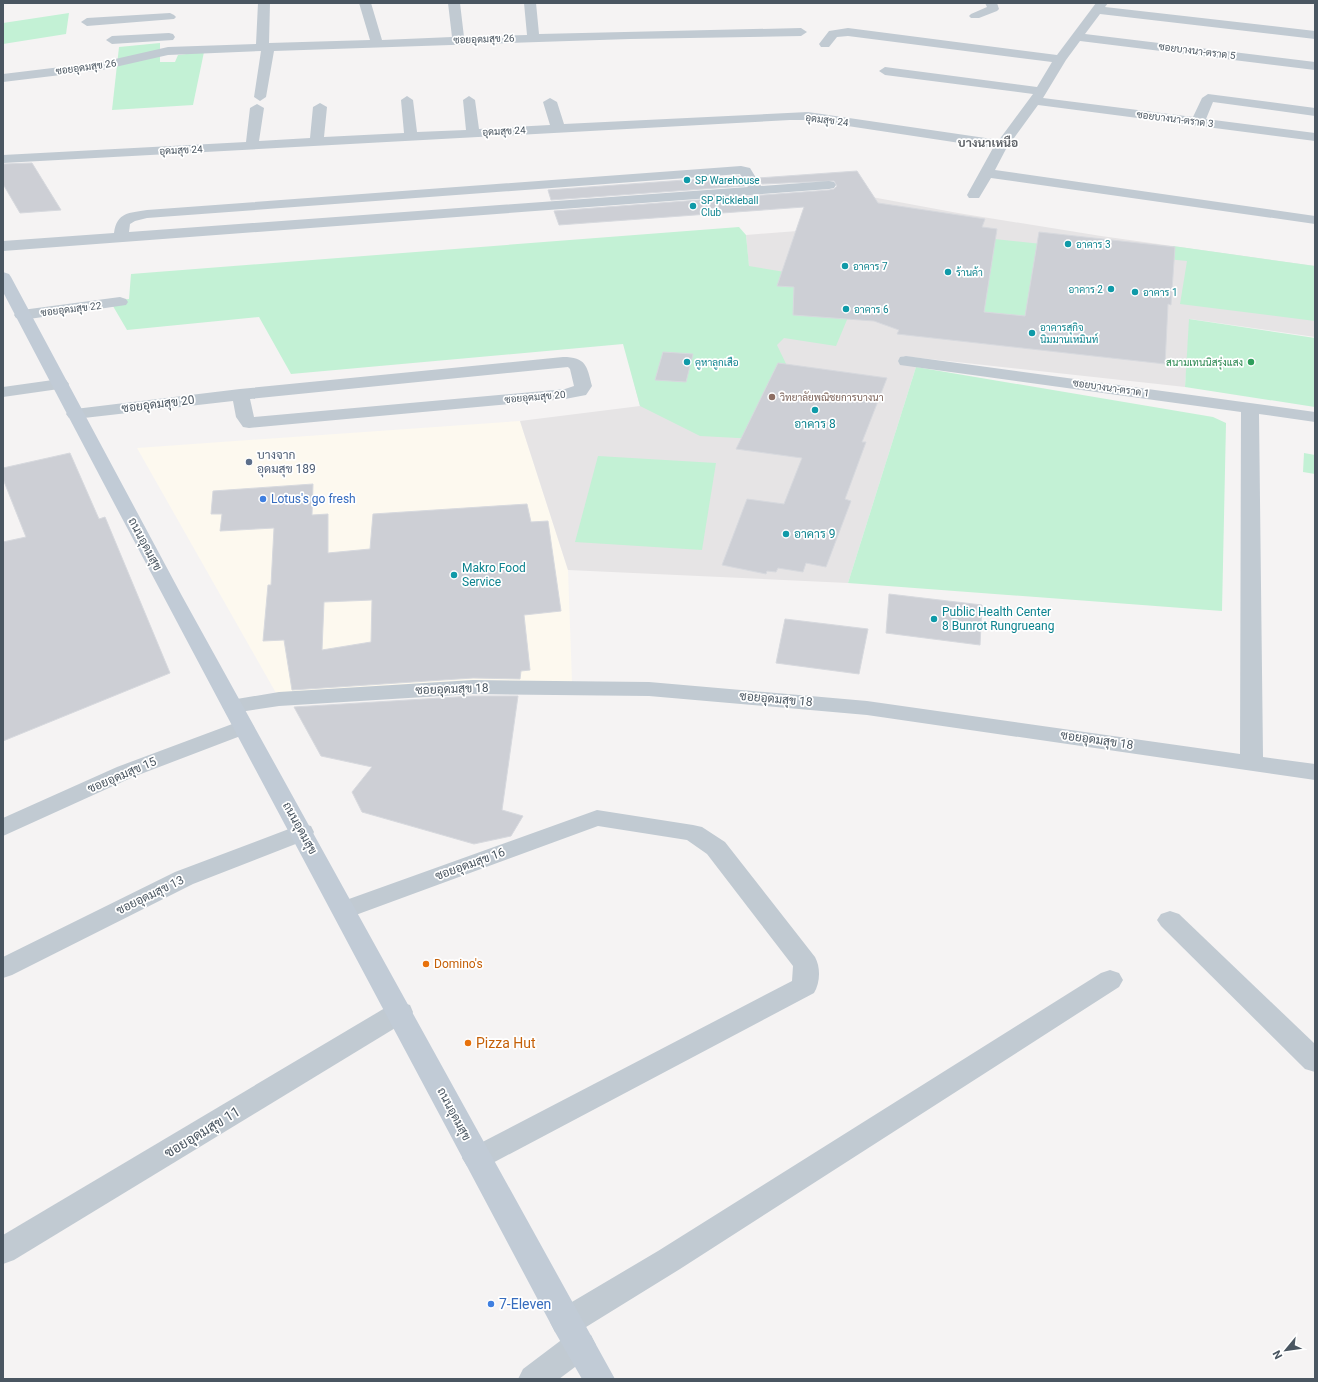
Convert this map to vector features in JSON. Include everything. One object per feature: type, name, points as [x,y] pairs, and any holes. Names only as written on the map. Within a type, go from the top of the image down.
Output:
[{"type":"main road","name":"ถนนอุดมสุข","points":[[4,282],[243,727],[302,832],[400,1012],[477,1158],[599,1379]]},
{"type":"street","points":[[168,52],[170,3]]},
{"type":"street","points":[[252,146],[265,47],[264,3]]},
{"type":"street","points":[[365,3],[377,43]]},
{"type":"street","points":[[454,3],[458,40]]},
{"type":"street","points":[[530,3],[533,38]]},
{"type":"street","points":[[975,16],[993,9],[991,3]]},
{"type":"street","points":[[974,195],[1003,145],[1038,96],[1060,59],[1078,37],[1099,6],[1315,35]]},
{"type":"street","points":[[86,22],[170,17]]},
{"type":"street","name":"ซอยอุดมสุข 26","points":[[3,78],[102,66],[168,52],[458,40],[801,32]]},
{"type":"street","points":[[825,44],[833,34],[848,32],[1060,59]]},
{"type":"street","points":[[112,40],[169,37]]},
{"type":"street","name":"ซอยบางนา-ตราด 5","points":[[1078,37],[1315,66]]},
{"type":"street","name":"ซอยบางนา-ตราด 3","points":[[885,71],[1198,122],[1315,137]]},
{"type":"street","points":[[1198,122],[1208,98],[1315,112]]},
{"type":"street","points":[[407,100],[411,135]]},
{"type":"street","points":[[470,100],[474,132]]},
{"type":"street","points":[[550,102],[558,128]]},
{"type":"street","points":[[317,142],[320,107]]},
{"type":"street","name":"อุดมสุข 24","points":[[3,159],[252,146],[411,135],[790,116],[808,116],[1003,145]]},
{"type":"street","points":[[113,241],[123,222],[130,217],[147,214],[741,170],[745,171],[757,190]]},
{"type":"street","points":[[987,173],[1315,220]]},
{"type":"street","points":[[498,209],[829,185]]},
{"type":"street","points":[[3,246],[502,219],[493,188]]},
{"type":"street","points":[[3,256],[113,241]]},
{"type":"street","name":"ซอยอุดมสุข 22","points":[[22,315],[120,302]]},
{"type":"street","name":"ซอยบางนา-ตราด 1","points":[[906,361],[1250,407],[1315,418]]},
{"type":"street","name":"ซอยอุดมสุข 20","points":[[75,414],[240,394],[404,376],[563,362],[571,362],[578,366],[583,386],[580,391],[565,394],[249,423],[245,417],[240,394]]},
{"type":"street","points":[[3,392],[60,384]]},
{"type":"street","points":[[1250,407],[1249,512],[1252,632],[1252,762]]},
{"type":"street","name":"ซอยอุดมสุข 18","points":[[233,706],[279,699],[473,688],[649,689],[867,708],[1315,772]]},
{"type":"street","name":"ซอยอุดมสุข 15","points":[[3,828],[125,772],[243,727]]},
{"type":"street","name":"ซอยอุดมสุข 16","points":[[344,910],[597,818],[693,833],[716,848],[806,964],[805,986],[477,1158]]},
{"type":"street","name":"ซอยอุดมสุข 13","points":[[3,968],[184,878],[302,832]]},
{"type":"street","points":[[1170,920],[1315,1061]]},
{"type":"street","points":[[534,1379],[573,1334],[669,1260],[1110,980]]},
{"type":"street","name":"ซอยอุดมสุข 11","points":[[3,1251],[400,1012]]},
{"type":"shaded area","name":"วิทยาลัยพณิชยการบางนา","points":[[861,195],[958,213],[1101,236],[1315,266],[1315,337],[1190,319],[1185,387],[902,356],[916,367],[848,583],[568,570],[520,421],[640,406],[625,348],[755,338],[746,235],[810,230]]},
{"type":"shaded area","points":[[520,421],[568,570],[572,682],[276,693],[137,448]]},
{"type":"green space","points":[[69,13],[66,34],[3,44],[3,23]]},
{"type":"green space","points":[[160,43],[160,62],[175,62],[178,55],[204,52],[193,105],[112,110],[119,47]]},
{"type":"green space","points":[[739,227],[746,235],[749,266],[852,283],[909,230],[1116,252],[1108,328],[854,303],[836,346],[784,338],[777,345],[788,368],[757,439],[700,436],[640,406],[623,344],[291,374],[259,317],[127,330],[110,301],[129,299],[131,274]]},
{"type":"green space","points":[[1173,246],[1315,266],[1315,321],[1180,304],[1187,261],[1167,259]]},
{"type":"green space","name":"สนามเทนนิสรุ่งแสง","points":[[1189,319],[1315,338],[1315,407],[1185,387]]},
{"type":"green space","points":[[916,367],[1213,417],[1226,423],[1222,611],[848,583]]},
{"type":"green space","points":[[1304,453],[1315,455],[1315,474],[1303,472]]},
{"type":"green space","points":[[598,456],[716,463],[702,550],[575,542]]},
{"type":"building","points":[[32,163],[61,210],[20,213],[3,184],[3,164]]},
{"type":"building","points":[[857,171],[878,203],[985,219],[982,227],[997,229],[984,312],[1025,316],[1039,232],[1175,247],[1171,305],[1168,304],[1165,364],[897,334],[899,330],[874,321],[793,315],[794,287],[777,286],[804,207],[559,225],[554,211],[829,190],[834,189],[837,186],[834,181],[762,184],[758,178]]},
{"type":"building","points":[[739,176],[745,186],[551,200],[548,190]]},
{"type":"building","name":"คูหาลูกเสือ","points":[[663,352],[693,354],[686,382],[655,380]]},
{"type":"building","points":[[778,363],[887,378],[862,442],[866,442],[845,499],[851,501],[826,567],[806,563],[803,572],[778,568],[776,572],[767,571],[766,574],[722,565],[747,499],[784,504],[802,458],[736,449]]},
{"type":"building","points":[[70,453],[99,519],[105,517],[170,673],[3,741],[3,542],[26,537],[3,479],[3,468]]},
{"type":"building","name":"Makro Food Service","points":[[313,484],[312,515],[328,514],[328,553],[370,549],[373,514],[527,504],[531,522],[548,521],[561,611],[524,615],[530,670],[521,671],[520,679],[473,678],[292,690],[284,640],[263,641],[268,585],[271,585],[274,528],[220,531],[222,514],[211,514],[213,491]],"holes":[[[372,600],[371,642],[322,650],[324,602]]]},
{"type":"building","name":"Public Health Center 8 Bunrot Rungrueang","points":[[889,594],[982,605],[980,645],[886,633]]},
{"type":"building","points":[[785,619],[868,629],[859,674],[776,663]]},
{"type":"building","points":[[473,696],[518,696],[502,810],[523,816],[511,836],[474,844],[362,812],[352,792],[372,767],[321,756],[294,707]]},
{"type":"place","name":"SP Warehouse","points":[[687,180]]},
{"type":"place","name":"SP Pickleball Club","points":[[693,206]]},
{"type":"place","name":"อาคาร 3","points":[[1068,244]]},
{"type":"place","name":"อาคาร 7","points":[[845,266]]},
{"type":"place","name":"ร้านค้า","points":[[948,272]]},
{"type":"place","name":"อาคาร 2","points":[[1111,289]]},
{"type":"place","name":"อาคาร 1","points":[[1135,292]]},
{"type":"place","name":"อาคาร 6","points":[[846,309]]},
{"type":"place","name":"อาคารสุกิจ นิมมานเหมินท์","points":[[1032,333]]},
{"type":"place","name":"คูหาลูกเสือ","points":[[687,362]]},
{"type":"place","name":"สนามเทนนิสรุ่งแสง","points":[[1251,362]]},
{"type":"place","name":"วิทยาลัยพณิชยการบางนา","points":[[772,397]]},
{"type":"place","name":"อาคาร 8","points":[[815,410]]},
{"type":"place","name":"บางจาก อุดมสุข 189","points":[[249,462]]},
{"type":"place","name":"Lotus's go fresh","points":[[263,499]]},
{"type":"place","name":"อาคาร 9","points":[[786,534]]},
{"type":"place","name":"Makro Food Service","points":[[454,575]]},
{"type":"place","name":"Public Health Center 8 Bunrot Rungrueang","points":[[934,619]]},
{"type":"place","name":"Domino's","points":[[426,964]]},
{"type":"place","name":"Pizza Hut","points":[[468,1043]]},
{"type":"place","name":"7-Eleven","points":[[491,1304]]},
{"type":"district","name":"บางนาเหนือ","points":[[988,143]]}]
